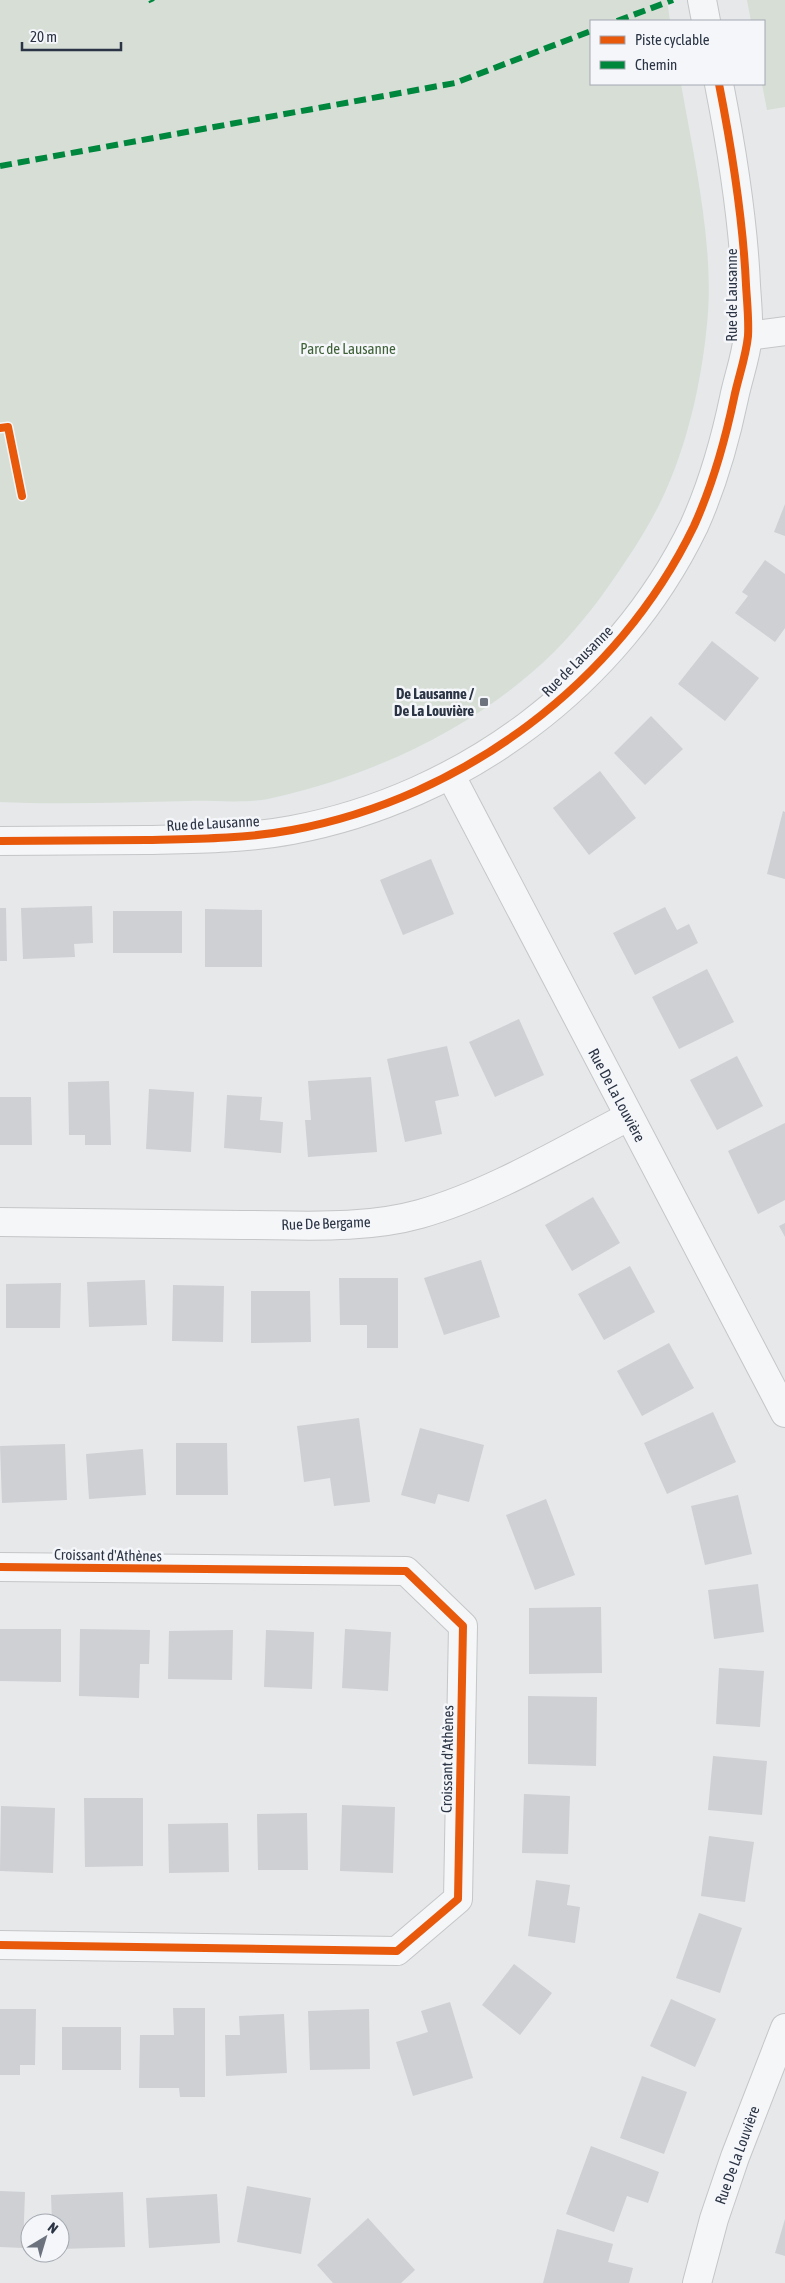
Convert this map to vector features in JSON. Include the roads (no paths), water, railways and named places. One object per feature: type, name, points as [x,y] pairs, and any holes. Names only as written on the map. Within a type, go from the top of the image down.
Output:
[{"type":"street","points":[[702,0],[706,20]]},
{"type":"street","name":"Rue de Lausanne","points":[[0,841],[233,838],[293,830],[352,815],[410,795],[450,776],[491,752],[540,718],[584,678],[615,645],[670,570],[695,524],[728,425],[748,336],[744,243],[733,162],[719,85]]},
{"type":"street","points":[[748,336],[785,331]]},
{"type":"street","name":"Rue De La Louvière","points":[[450,776],[785,1413]]},
{"type":"street","name":"Rue De Bergame","points":[[0,1222],[281,1225],[379,1222],[418,1215],[467,1199],[628,1117]]},
{"type":"street","name":"Croissant d'Athènes","points":[[0,1567],[406,1571],[463,1626],[458,1899],[397,1951],[0,1945]]},
{"type":"street","name":"Rue De La Louvière","points":[[697,2283],[714,2219],[735,2157],[785,2028]]},
{"type":"place","name":"De Lausanne / De La Louvière","points":[[484,702]]},
{"type":"park label","name":"Parc de Lausanne","points":[[348,348]]}]
